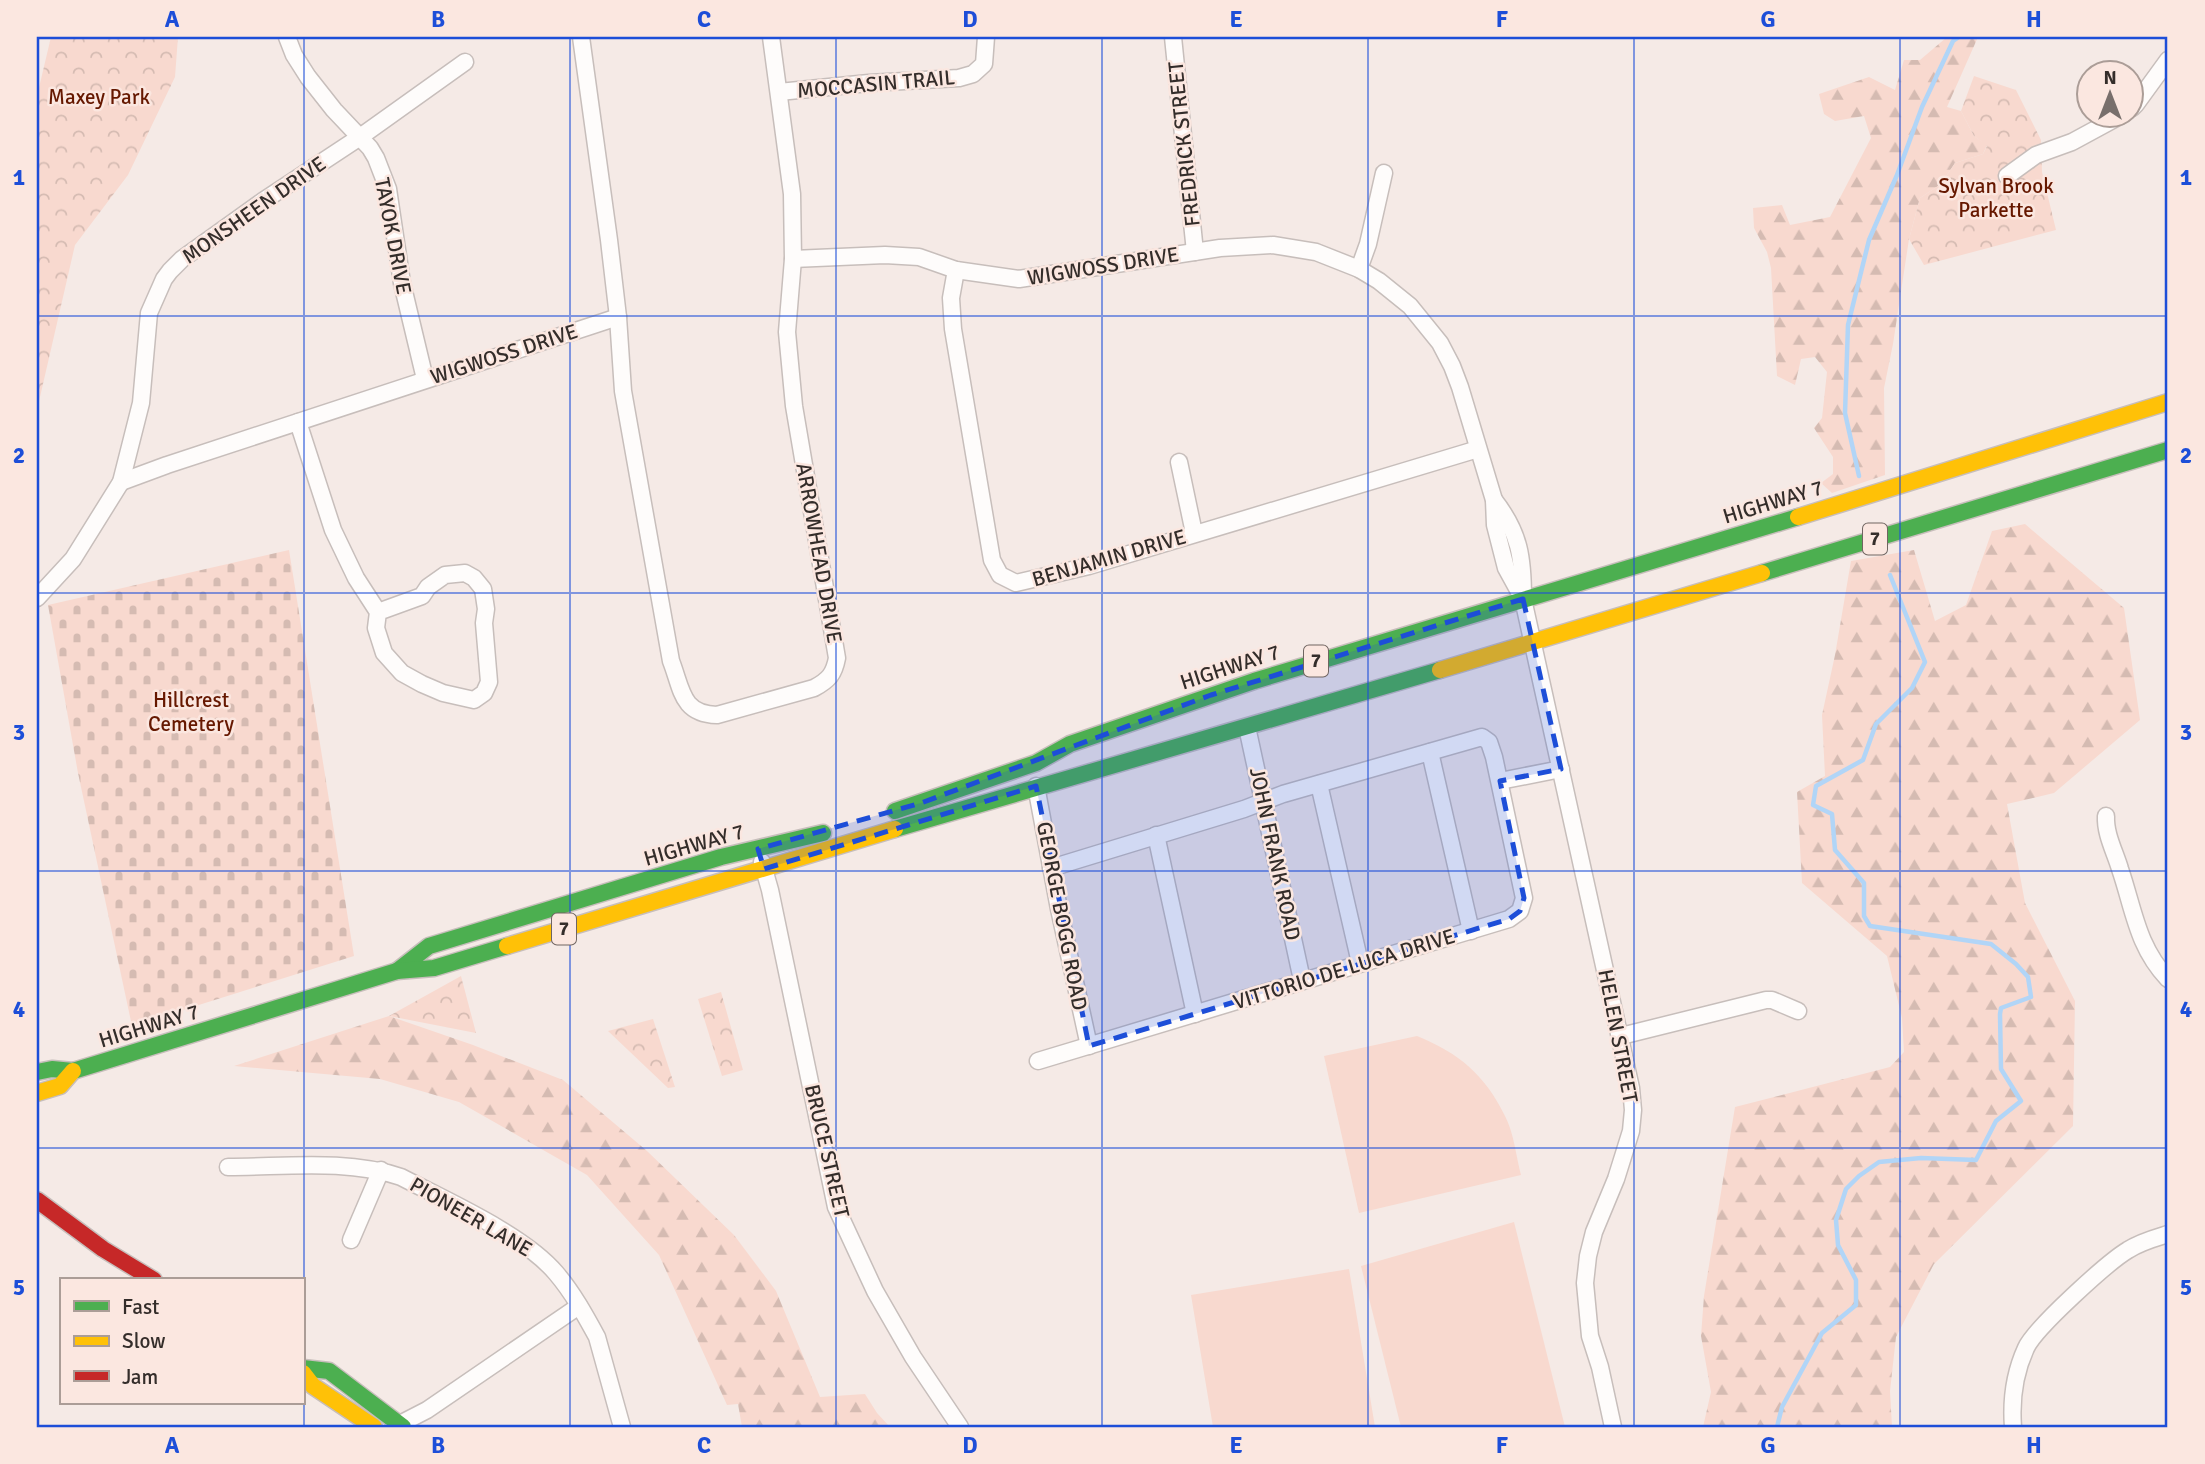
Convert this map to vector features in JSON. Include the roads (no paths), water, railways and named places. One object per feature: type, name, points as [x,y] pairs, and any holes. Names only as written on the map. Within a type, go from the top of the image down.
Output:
[{"type":"main road","name":"HIGHWAY 7","points":[[883,815],[1037,763],[1069,744],[1334,655],[1781,522],[2168,402]]},
{"type":"main road","name":"HIGHWAY 7","points":[[37,1072],[52,1069],[73,1071],[397,971],[434,968],[1036,786],[1533,643],[2168,450]]},
{"type":"main road","name":"HIGHWAY 7","points":[[397,971],[429,946],[721,857],[806,839],[845,827]]},
{"type":"main road","name":"HIGHWAY 7","points":[[37,1093],[60,1086],[73,1071]]},
{"type":"main road","points":[[37,1200],[103,1249],[151,1278]]},
{"type":"main road","points":[[304,1371],[329,1371],[399,1426]]},
{"type":"main road","points":[[304,1372],[313,1386],[374,1427]]},
{"type":"street","name":"TAYOK DRIVE","points":[[287,37],[294,55],[308,77],[376,158],[388,189],[402,283],[425,379]]},
{"type":"street","points":[[581,37],[618,317]]},
{"type":"street","points":[[771,37],[792,194],[793,259]]},
{"type":"street","name":"MOCCASIN TRAIL","points":[[779,92],[959,78],[973,74],[984,64],[986,37]]},
{"type":"street","name":"FREDRICK STREET","points":[[1174,37],[1195,252]]},
{"type":"street","points":[[2146,90],[2168,60]]},
{"type":"street","name":"MONSHEEN DRIVE","points":[[37,598],[73,559],[121,482],[141,403],[149,313],[164,279],[182,259],[465,62]]},
{"type":"street","points":[[2007,176],[2036,155],[2095,130]]},
{"type":"street","points":[[1359,269],[1368,244],[1384,173]]},
{"type":"street","name":"WIGWOSS DRIVE","points":[[793,259],[885,254],[919,257],[956,270],[1019,279],[1257,245],[1296,248],[1359,269],[1410,306],[1440,343],[1460,387],[1493,500],[1510,520],[1520,552],[1523,563],[1523,598],[1533,643]]},
{"type":"street","name":"ARROWHEAD DRIVE","points":[[618,317],[623,391],[636,471],[671,661],[683,696],[691,708],[703,715],[718,715],[814,688],[828,680],[835,670],[837,658],[794,406],[787,332],[793,259]]},
{"type":"street","name":"BENJAMIN DRIVE","points":[[956,270],[951,299],[953,329],[992,561],[1000,575],[1016,583],[1030,582],[1089,566],[1478,449]]},
{"type":"street","name":"WIGWOSS DRIVE","points":[[121,482],[618,317]]},
{"type":"street","points":[[298,422],[333,530],[356,578],[377,612],[376,628],[384,653],[402,673],[443,693],[474,700],[484,693],[489,682],[484,623],[486,610],[483,589],[474,578],[465,573],[445,575],[428,587],[422,596],[377,612]]},
{"type":"street","points":[[1179,462],[1194,533]]},
{"type":"street","name":"HELEN STREET","points":[[1533,643],[1632,1088],[1631,1130],[1616,1179],[1594,1232],[1585,1283],[1590,1336],[1613,1427]]},
{"type":"street","name":"JOHN FRANK ROAD","points":[[1247,727],[1302,980]]},
{"type":"street","name":"VITTORIO DE LUCA DRIVE","points":[[1038,1061],[1509,919],[1520,911],[1524,898],[1500,781],[1489,742],[1482,737],[1320,784],[1051,868]]},
{"type":"street","points":[[1430,752],[1471,931]]},
{"type":"street","points":[[1500,781],[1561,769]]},
{"type":"street","points":[[1320,784],[1360,963]]},
{"type":"street","name":"GEORGE BOGG ROAD","points":[[1036,786],[1089,1046]]},
{"type":"street","points":[[2106,816],[2107,831],[2131,901],[2134,923],[2154,962],[2168,979]]},
{"type":"street","points":[[1156,835],[1195,1014]]},
{"type":"street","name":"BRUCE STREET","points":[[758,849],[814,1093],[836,1207],[875,1291],[913,1357],[960,1427]]},
{"type":"street","points":[[1621,1036],[1766,1000],[1798,1011]]},
{"type":"street","name":"PIONEER LANE","points":[[228,1167],[349,1166],[381,1170],[401,1177],[518,1240],[555,1271],[597,1337],[622,1427]]},
{"type":"street","points":[[351,1240],[381,1170]]},
{"type":"street","points":[[2012,1427],[2012,1406],[2018,1372],[2027,1345],[2048,1321],[2110,1263],[2129,1249],[2168,1234]]},
{"type":"street","points":[[399,1426],[427,1410],[579,1306]]},
{"type":"waterway","points":[[1859,476],[1845,413],[1848,325],[1869,240],[1922,107],[1953,41],[1959,37]]},
{"type":"waterway","points":[[1777,1427],[1782,1407],[1822,1333],[1856,1305],[1856,1280],[1838,1245],[1836,1220],[1846,1189],[1879,1162],[1921,1158],[1976,1160],[1996,1121],[2021,1101],[2001,1069],[2000,1014],[2001,1008],[2031,997],[2028,977],[1991,944],[1870,926],[1864,916],[1864,883],[1835,850],[1832,814],[1813,805],[1816,786],[1863,760],[1876,724],[1912,688],[1925,662],[1890,575]]},
{"type":"park label","name":"Maxey Park","points":[[99,97]]},
{"type":"park label","name":"Sylvan Brook Parkette","points":[[1996,198]]},
{"type":"park label","name":"Hillcrest Cemetery","points":[[191,712]]}]
